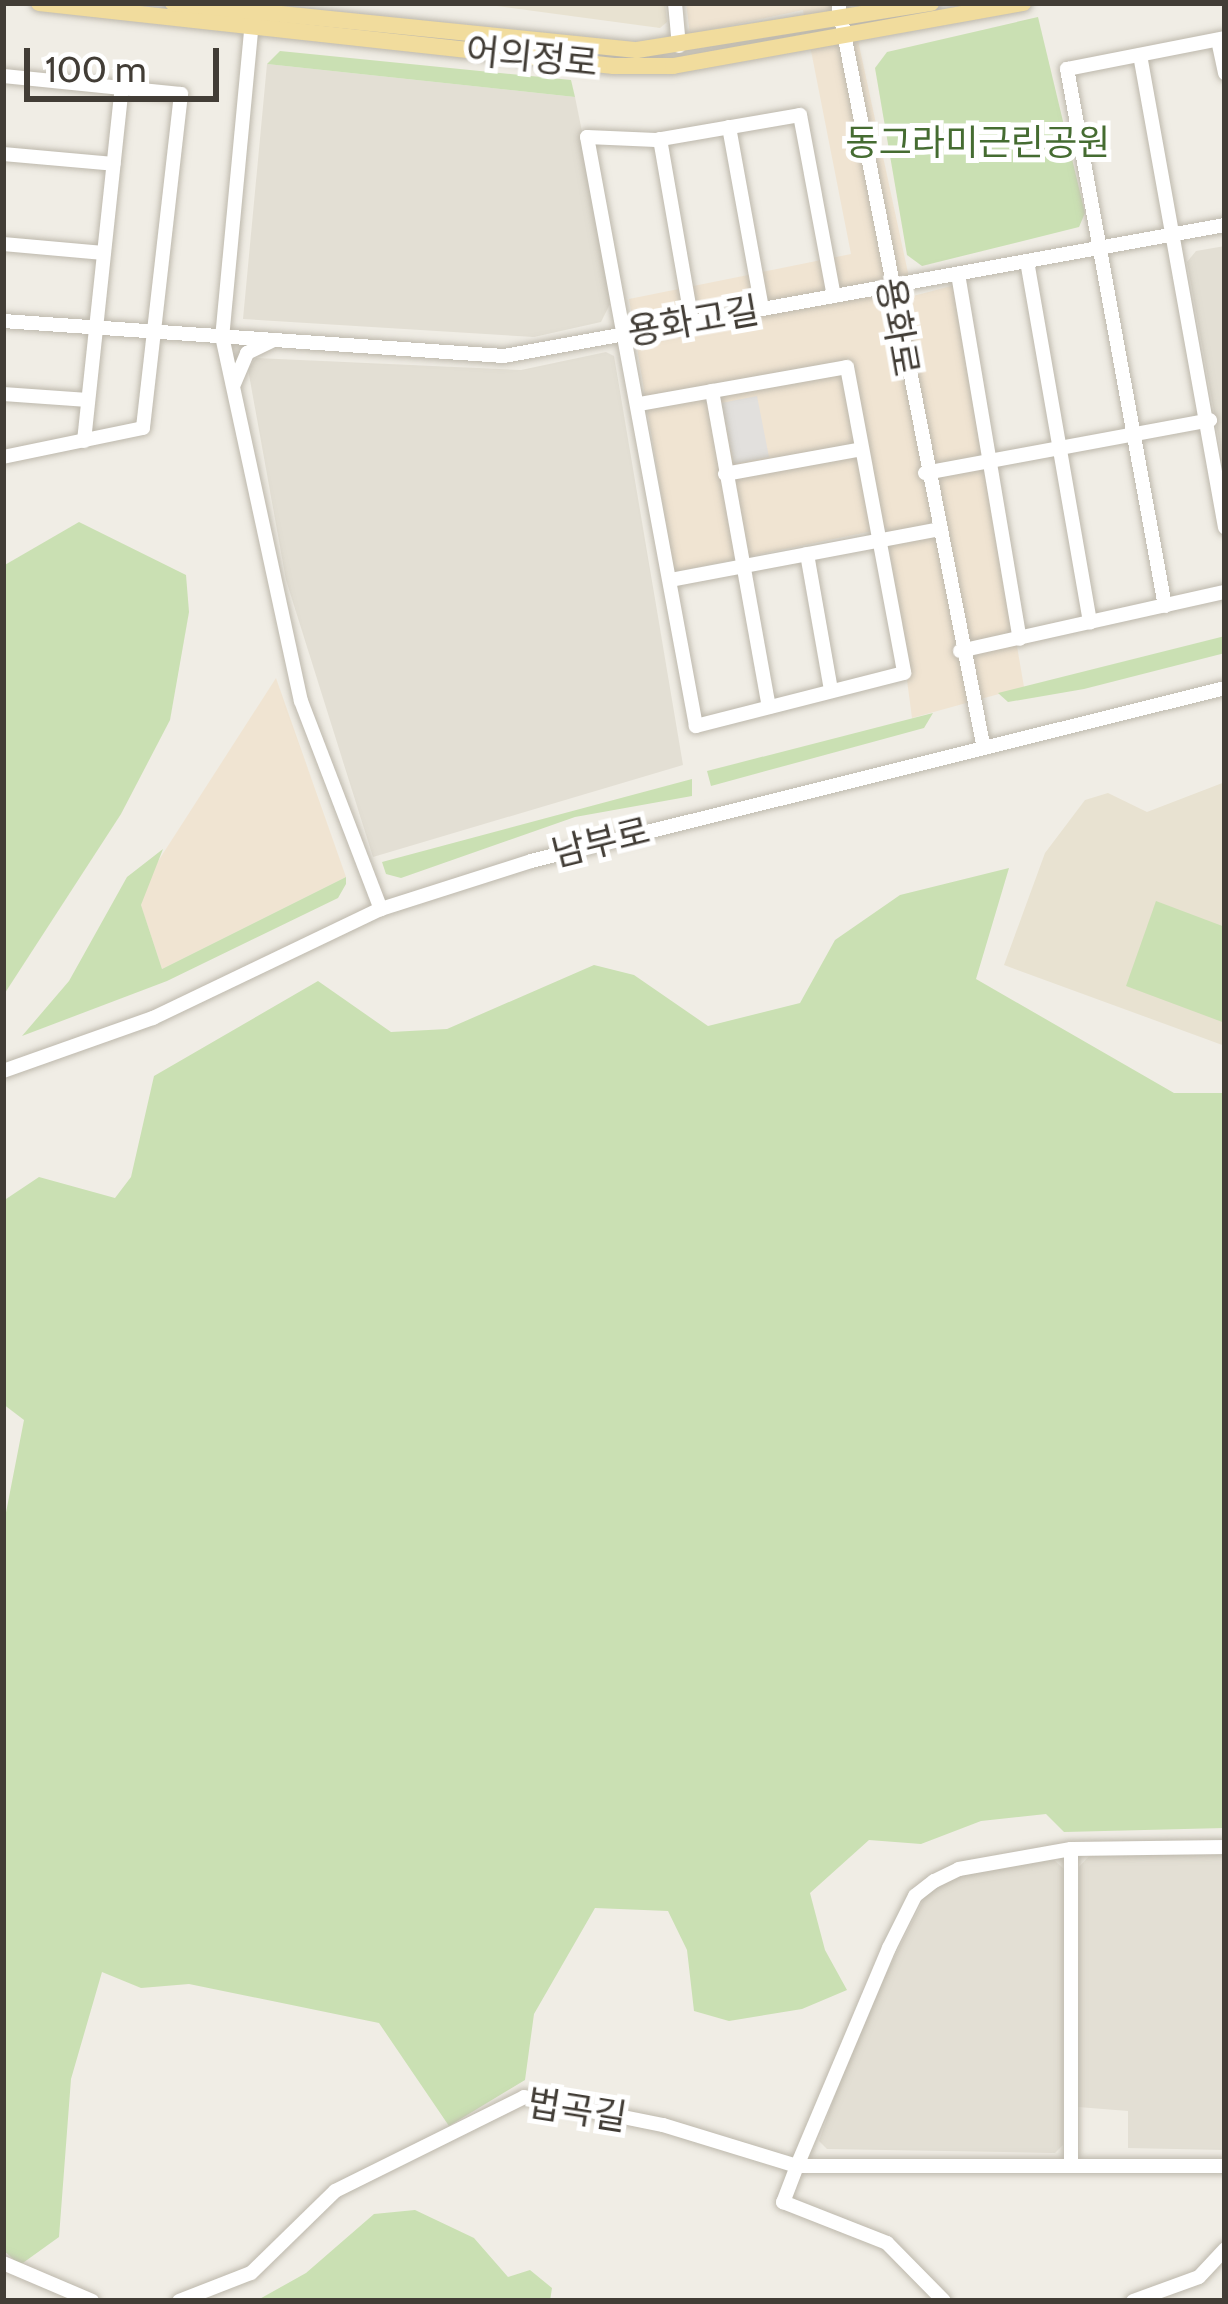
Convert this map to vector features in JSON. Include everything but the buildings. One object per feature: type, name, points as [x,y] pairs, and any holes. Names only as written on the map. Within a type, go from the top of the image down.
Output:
[{"type":"main road","name":"어의정로","points":[[40,3],[253,14],[637,50],[931,3]]},
{"type":"main road","name":"어의정로","points":[[173,3],[614,66],[673,66],[841,20],[1023,3]]},
{"type":"street","points":[[675,3],[679,46]]},
{"type":"street","points":[[253,14],[222,336],[301,701],[381,909]]},
{"type":"street","name":"용화로","points":[[841,20],[935,530],[983,744]]},
{"type":"street","points":[[1166,605],[1066,69],[1221,39],[1225,73]]},
{"type":"street","points":[[1140,55],[1210,420],[1225,527]]},
{"type":"street","points":[[3,76],[181,94],[143,428],[3,457]]},
{"type":"street","points":[[84,441],[122,88]]},
{"type":"street","points":[[640,404],[847,367],[904,673],[696,726],[587,137],[660,139],[800,115],[834,296]]},
{"type":"street","points":[[729,127],[763,309]]},
{"type":"street","points":[[660,139],[692,322]]},
{"type":"street","points":[[3,154],[114,164]]},
{"type":"street","name":"용화고길","points":[[3,321],[504,356],[1225,225]]},
{"type":"street","points":[[3,244],[104,253]]},
{"type":"street","points":[[1027,260],[1090,623]]},
{"type":"street","points":[[958,274],[1020,639]]},
{"type":"street","points":[[233,388],[247,353],[276,340]]},
{"type":"street","points":[[712,391],[769,707]]},
{"type":"street","points":[[3,394],[88,400]]},
{"type":"street","points":[[925,473],[1210,420]]},
{"type":"street","points":[[725,474],[862,449]]},
{"type":"street","points":[[670,580],[935,530]]},
{"type":"street","points":[[807,554],[831,690]]},
{"type":"street","points":[[960,651],[1225,592]]},
{"type":"street","name":"남부로","points":[[3,1071],[154,1018],[381,909],[531,860],[983,744],[1225,688]]},
{"type":"street","points":[[939,2300],[887,2242],[783,2202],[915,1896],[959,1869],[1072,1849],[1225,1847]]},
{"type":"street","points":[[1071,2166],[1072,1849]]},
{"type":"street","name":"법곡길","points":[[178,2301],[251,2273],[334,2191],[524,2096],[663,2125],[796,2166],[1225,2166]]},
{"type":"street","points":[[1133,2301],[1199,2278],[1225,2249]]},
{"type":"street","points":[[3,2264],[92,2301]]},
{"type":"shaded area","points":[[475,3],[665,3],[667,22],[660,28]]},
{"type":"shaded area","points":[[686,3],[850,3],[913,296],[955,285],[1024,687],[912,718],[887,528],[674,572],[629,299],[851,254],[803,10],[690,34]]},
{"type":"shaded area","points":[[267,64],[575,97],[615,294],[601,322],[534,337],[243,319]]},
{"type":"shaded area","points":[[1225,246],[1225,473],[1187,262],[1196,251]]},
{"type":"shaded area","points":[[606,352],[614,356],[683,765],[373,857],[286,580],[248,369],[256,358],[521,370]]},
{"type":"shaded area","points":[[757,396],[769,457],[734,464],[721,403]]},
{"type":"shaded area","points":[[276,678],[346,877],[162,969],[141,906],[146,880]]},
{"type":"shaded area","points":[[1225,782],[1225,1046],[1004,965],[1045,853],[1085,800],[1108,793],[1147,812]]},
{"type":"shaded area","points":[[1090,1855],[1225,1855],[1225,2150],[1128,2148],[1128,2111],[1078,2107],[1079,1867]]},
{"type":"shaded area","points":[[1054,1860],[1064,1869],[1063,2145],[1055,2153],[827,2149],[819,2141],[858,2029],[928,1891],[967,1871]]},
{"type":"green space","name":"동그라미근린공원","points":[[1038,17],[1085,213],[1079,227],[922,266],[907,255],[875,68],[887,52]]},
{"type":"green space","points":[[280,51],[571,80],[575,97],[267,64]]},
{"type":"green space","points":[[79,522],[186,575],[189,612],[170,720],[121,814],[3,996],[3,566]]},
{"type":"green space","points":[[1225,636],[1225,653],[1084,689],[1008,702],[998,693]]},
{"type":"green space","points":[[933,713],[924,728],[711,786],[707,771]]},
{"type":"green space","points":[[692,779],[692,796],[575,817],[401,878],[386,874],[382,862]]},
{"type":"green space","points":[[163,849],[141,905],[162,969],[346,877],[346,884],[338,898],[167,981],[22,1036],[69,981],[127,877]]},
{"type":"green space","points":[[1009,868],[976,979],[1174,1093],[1225,1093],[1225,1828],[1064,1832],[1046,1814],[981,1821],[921,1844],[869,1840],[810,1893],[825,1950],[847,1990],[802,2009],[729,2021],[694,2011],[687,1950],[668,1911],[595,1908],[534,2014],[525,2080],[449,2126],[379,2023],[189,1984],[141,1988],[102,1972],[71,2079],[59,2237],[20,2265],[3,2250],[3,1528],[24,1420],[3,1404],[3,1201],[39,1177],[115,1198],[131,1177],[154,1076],[318,981],[391,1032],[447,1029],[594,965],[634,975],[708,1026],[800,1003],[835,940],[900,895]]},
{"type":"green space","points":[[1156,901],[1225,927],[1225,1023],[1126,986]]},
{"type":"green space","points":[[415,2210],[474,2238],[508,2277],[530,2270],[552,2288],[550,2301],[256,2301],[306,2273],[374,2214]]}]
